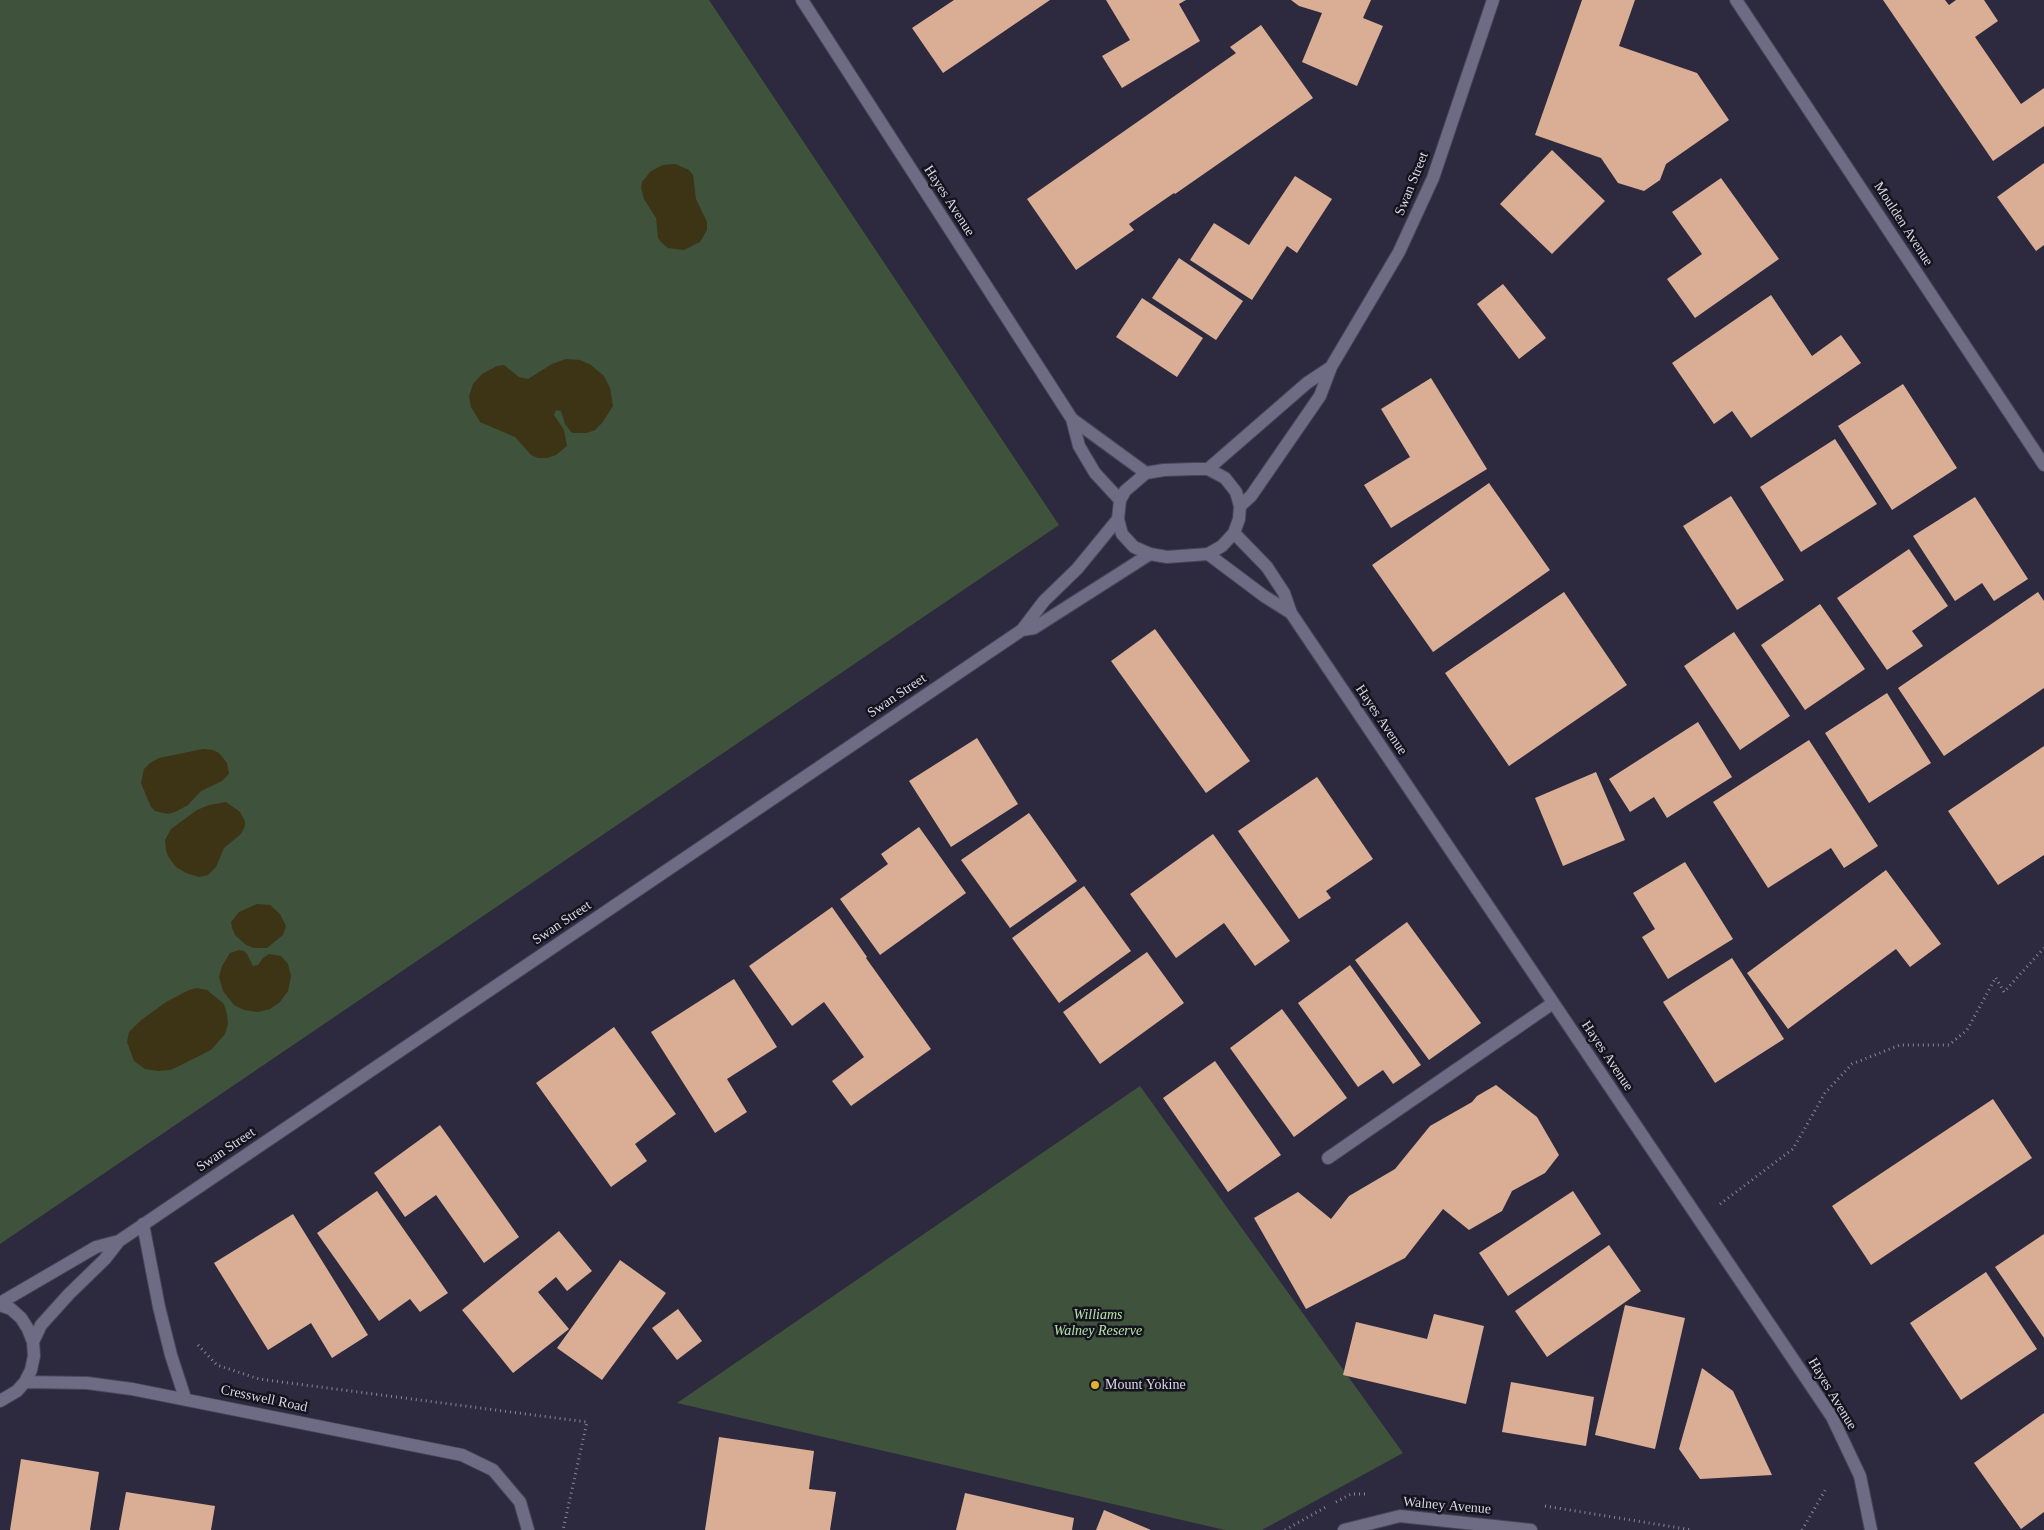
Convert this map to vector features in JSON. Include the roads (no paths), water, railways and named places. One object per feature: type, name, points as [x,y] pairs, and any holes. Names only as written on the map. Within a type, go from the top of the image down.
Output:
[{"type":"street","name":"Hayes Avenue","points":[[802,0],[1072,419],[1079,446],[1095,473],[1120,500]]},
{"type":"street","name":"Swan Street","points":[[1240,506],[1251,496],[1320,396],[1331,368],[1400,252],[1429,186],[1493,0]]},
{"type":"street","name":"Moulden Avenue","points":[[1736,0],[2044,465]]},
{"type":"street","name":"Swan Street","points":[[1208,469],[1307,383],[1331,368]]},
{"type":"street","name":"Hayes Avenue","points":[[1072,419],[1146,473]]},
{"type":"street","points":[[1208,469],[1225,478],[1236,492],[1240,506],[1240,519],[1234,534],[1222,546],[1208,554],[1166,557],[1150,554],[1134,547],[1122,534],[1118,518],[1120,500],[1125,491],[1146,473],[1164,470],[1208,469]]},
{"type":"street","name":"Swan Street","points":[[33,1342],[41,1326],[119,1241],[1022,630],[1044,601],[1077,569],[1118,518]]},
{"type":"street","name":"Hayes Avenue","points":[[1234,534],[1266,567],[1284,593],[1291,612],[1832,1417],[1860,1476],[1871,1530]]},
{"type":"street","name":"Swan Street","points":[[1022,630],[1034,628],[1150,554]]},
{"type":"street","name":"Hayes Avenue","points":[[1208,554],[1264,596],[1291,612]]},
{"type":"street","points":[[1328,1158],[1553,1003]]},
{"type":"street","points":[[143,1224],[166,1337],[185,1398]]},
{"type":"street","name":"Swan Street","points":[[0,1304],[96,1247],[119,1241]]},
{"type":"street","points":[[0,1304],[11,1309],[21,1318],[33,1342],[34,1356],[31,1370],[18,1391],[0,1401]]},
{"type":"street","name":"Cresswell Road","points":[[24,1382],[87,1383],[132,1389],[185,1398],[462,1455],[494,1470],[520,1502],[528,1530]]},
{"type":"street","name":"Walney Avenue","points":[[1344,1530],[1400,1516],[1525,1529]]},
{"type":"place","name":"Mount Yokine","points":[[1095,1385]]},
{"type":"park label","name":"Williams Walney Reserve","points":[[1098,1324]]}]
